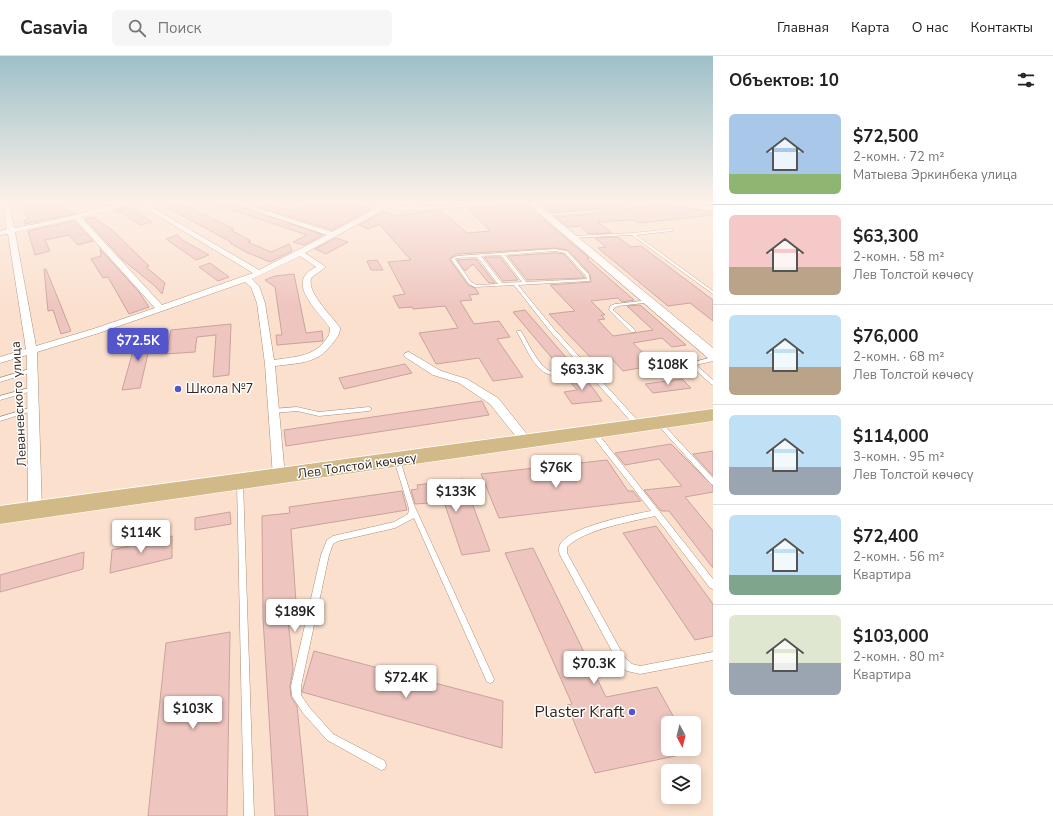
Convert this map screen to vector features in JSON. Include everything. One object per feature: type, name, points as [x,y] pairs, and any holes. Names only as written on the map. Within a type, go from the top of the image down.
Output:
[{"type":"main road","points":[[573,237],[713,355]]},
{"type":"main road","name":"Лев Толстой көчөсү","points":[[0,515],[713,415]]},
{"type":"street","name":"Леваневского улица","points":[[12,237],[32,352],[35,510]]},
{"type":"street","points":[[96,237],[161,308]]},
{"type":"street","points":[[199,237],[258,272]]},
{"type":"street","points":[[0,360],[32,352],[246,279],[328,237]]},
{"type":"street","points":[[270,364],[312,357],[322,351],[335,334],[335,328],[309,295],[305,287],[305,280],[309,273],[322,267],[300,253]]},
{"type":"street","points":[[246,279],[255,286],[259,294],[270,364],[279,477]]},
{"type":"street","points":[[409,355],[437,373],[463,381],[494,401],[526,441]]},
{"type":"lane","points":[[637,237],[713,293]]},
{"type":"lane","points":[[563,250],[590,278],[587,280],[516,285],[473,285],[453,259],[455,257],[478,256],[563,250]]},
{"type":"lane","points":[[502,254],[525,284]]},
{"type":"lane","points":[[478,256],[501,285]]},
{"type":"lane","points":[[516,285],[552,330],[638,425]]},
{"type":"lane","points":[[633,331],[611,310],[612,307],[650,301]]},
{"type":"lane","points":[[520,332],[540,366],[547,372],[555,373],[588,370]]},
{"type":"lane","points":[[713,359],[692,364],[713,383]]},
{"type":"lane","points":[[0,380],[33,370]]},
{"type":"lane","points":[[0,398],[33,389]]},
{"type":"lane","points":[[0,419],[33,409]]},
{"type":"lane","points":[[273,411],[297,409],[319,414],[369,409]]},
{"type":"lane","points":[[659,423],[713,482]]},
{"type":"lane","points":[[593,432],[713,585]]},
{"type":"lane","points":[[397,460],[411,505],[490,679]]},
{"type":"lane","points":[[240,482],[249,816]]},
{"type":"lane","points":[[381,765],[330,737],[306,710],[297,696],[296,686],[325,555],[330,542],[336,538],[395,525],[411,516],[411,505]]},
{"type":"lane","points":[[657,513],[622,520],[574,537],[565,542],[563,546],[563,553],[622,661],[626,665],[640,670],[713,656]]},
{"type":"building","points":[[30,237],[57,237],[45,240],[50,251],[35,255]]},
{"type":"building","points":[[71,237],[90,237],[93,241],[78,245]]},
{"type":"building","points":[[102,237],[120,237],[149,266],[146,267],[165,283],[162,294],[155,286],[123,260]]},
{"type":"building","points":[[180,237],[209,255],[196,260],[166,239]]},
{"type":"building","points":[[223,237],[245,237],[251,241],[248,242],[271,252],[289,244],[292,251],[270,262],[246,252],[230,243],[231,242]]},
{"type":"building","points":[[302,237],[318,237],[304,245],[293,242]]},
{"type":"building","points":[[391,237],[565,237],[634,300],[622,302],[618,298],[591,301],[605,315],[601,315],[605,319],[598,320],[613,336],[653,330],[627,306],[640,305],[686,345],[672,347],[662,338],[633,343],[656,365],[623,371],[611,358],[594,361],[549,314],[575,311],[550,285],[591,282],[590,274],[568,250],[555,248],[457,254],[450,258],[450,260],[468,285],[475,288],[479,294],[469,295],[472,300],[460,301],[474,324],[499,321],[510,337],[497,339],[523,377],[493,381],[479,358],[436,364],[419,333],[458,328],[445,306],[413,309],[412,307],[399,308],[393,296],[405,294],[388,262],[411,260]]},
{"type":"building","points":[[619,237],[631,247],[641,246],[713,300],[713,321],[690,303],[668,306],[598,248],[606,247],[595,238]]},
{"type":"building","points":[[336,238],[348,242],[326,254],[315,249]]},
{"type":"building","points":[[100,249],[139,292],[149,307],[129,314],[108,277],[103,278],[91,259],[101,256]]},
{"type":"building","points":[[555,253],[564,254],[585,278],[527,280],[508,256]]},
{"type":"building","points":[[484,257],[500,257],[518,280],[503,281]]},
{"type":"building","points":[[476,259],[495,283],[489,283],[473,264],[465,271],[457,260]]},
{"type":"building","points":[[377,260],[383,270],[371,270],[367,261]]},
{"type":"building","points":[[210,263],[229,277],[218,281],[199,267]]},
{"type":"building","points":[[44,269],[46,269],[71,331],[61,334],[53,310],[48,311]]},
{"type":"building","points":[[294,274],[306,333],[322,331],[323,341],[277,345],[276,335],[282,335],[275,287],[265,280],[275,276]]},
{"type":"building","points":[[525,310],[576,369],[562,370],[513,312]]},
{"type":"building","points":[[231,324],[229,375],[213,377],[216,335],[197,337],[195,352],[166,354],[171,330]]},
{"type":"building","points":[[153,332],[140,388],[122,390],[138,333]]},
{"type":"building","points":[[405,364],[412,373],[344,389],[339,378]]},
{"type":"building","points":[[582,374],[602,401],[572,404],[564,392],[577,390],[566,377]]},
{"type":"building","points":[[682,379],[691,388],[653,393],[645,384]]},
{"type":"building","points":[[482,401],[489,415],[286,446],[284,430]]},
{"type":"building","points":[[671,444],[713,486],[713,492],[685,497],[713,531],[713,568],[669,511],[661,511],[644,490],[682,486],[659,459],[625,465],[615,453]]},
{"type":"building","points":[[713,451],[713,476],[693,454]]},
{"type":"building","points":[[607,460],[628,491],[633,491],[641,501],[499,518],[481,474]]},
{"type":"building","points":[[463,479],[490,551],[462,555],[444,502],[415,504],[411,490],[418,489],[417,485]]},
{"type":"building","points":[[402,491],[407,510],[291,529],[297,617],[288,619],[293,669],[290,686],[291,697],[297,706],[308,816],[275,816],[263,618],[262,516],[290,513],[289,507]]},
{"type":"building","points":[[230,512],[231,524],[195,530],[195,518]]},
{"type":"building","points":[[656,526],[713,604],[713,636],[695,640],[623,533]]},
{"type":"building","points":[[172,536],[172,558],[110,573],[112,550]]},
{"type":"building","points":[[533,548],[606,697],[657,687],[673,716],[661,716],[661,756],[675,756],[595,773],[567,705],[572,704],[505,553]]},
{"type":"building","points":[[84,552],[83,569],[0,592],[0,575]]},
{"type":"building","points":[[230,632],[227,816],[148,816],[166,643]]},
{"type":"building","points":[[314,651],[503,701],[502,748],[302,692]]},
{"type":"place","name":"Школа №7","points":[[178,389]]},
{"type":"place","name":"Plaster Kraft","points":[[632,712]]}]
